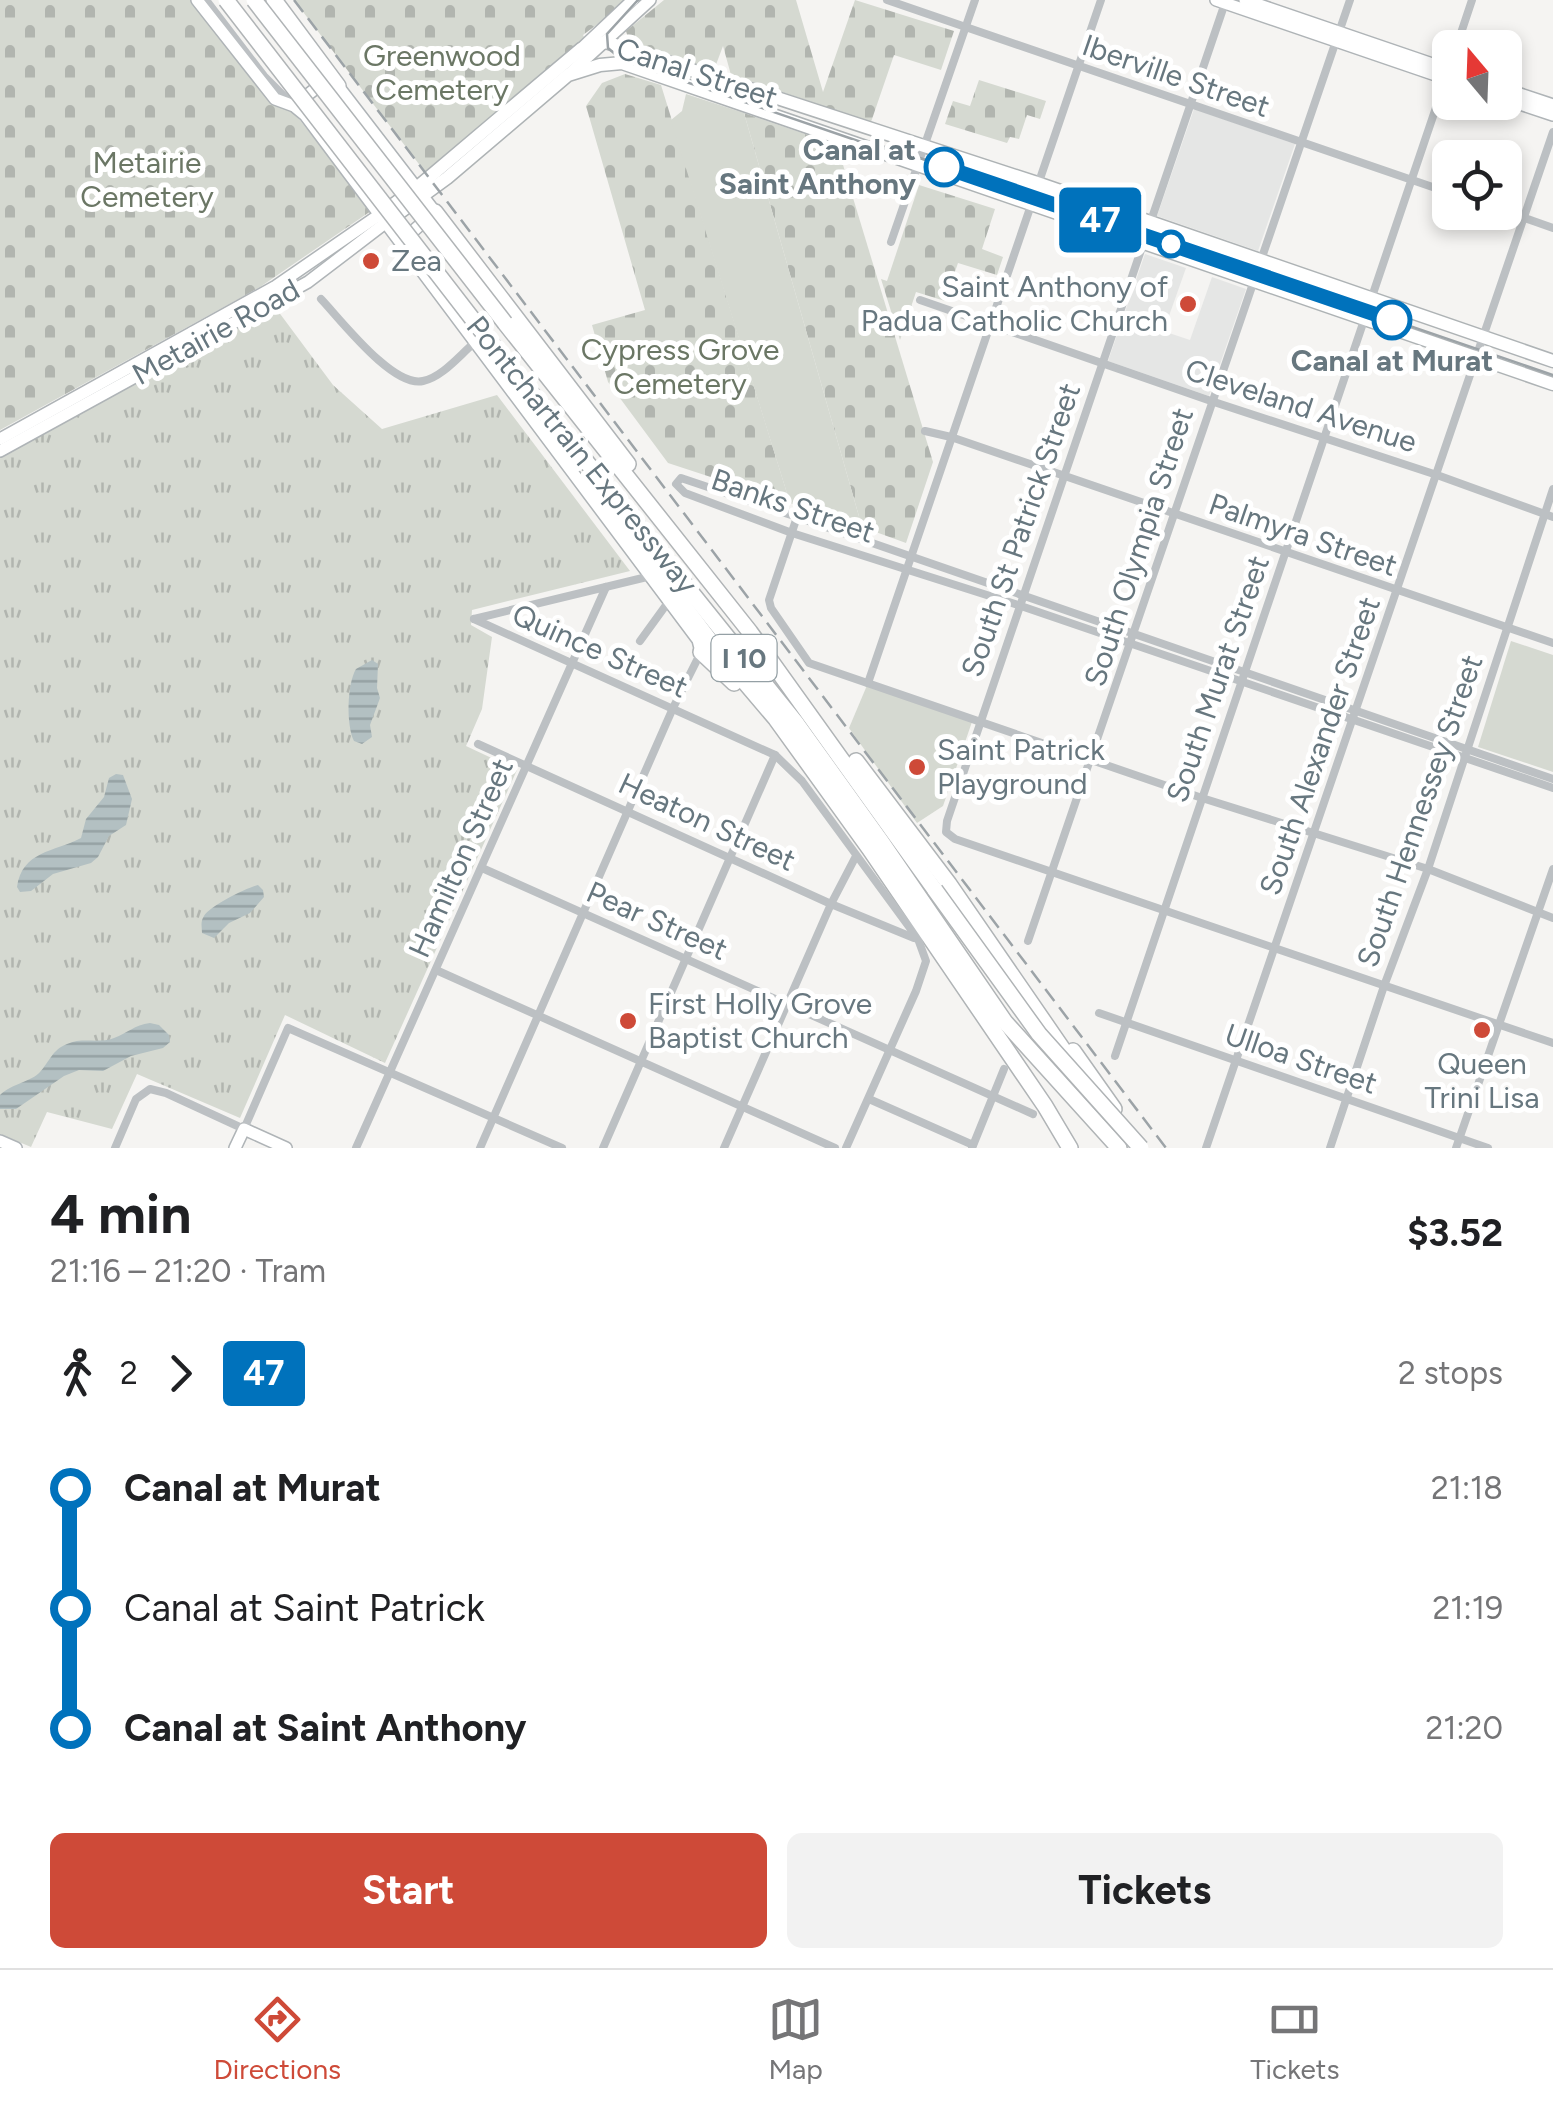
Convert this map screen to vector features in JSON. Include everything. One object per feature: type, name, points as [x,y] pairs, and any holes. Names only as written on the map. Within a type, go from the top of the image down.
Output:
[{"type":"highway","name":"Pontchartrain Expressway","points":[[226,0],[491,343],[796,724],[1005,1022],[1119,1148]]},
{"type":"highway","name":"Pontchartrain Expressway","points":[[254,0],[804,704],[1039,1034],[1142,1148]]},
{"type":"highway","points":[[274,0],[338,86]]},
{"type":"highway","points":[[435,212],[647,490],[648,506]]},
{"type":"highway","points":[[549,414],[550,427],[823,784],[1039,1110],[1070,1148]]},
{"type":"highway","points":[[702,652],[740,689],[823,784]]},
{"type":"highway","points":[[804,704],[813,706],[838,737],[1142,1148]]},
{"type":"highway","points":[[1000,956],[1133,1148]]},
{"type":"highway","points":[[1039,1110],[1079,1148]]},
{"type":"main road","name":"Canal Street","points":[[580,49],[603,43],[630,47],[846,123],[1037,182],[1553,361]]},
{"type":"main road","points":[[419,192],[580,49]]},
{"type":"main road","name":"Canal Street","points":[[568,75],[622,63],[1553,384]]},
{"type":"main road","points":[[419,192],[459,168],[568,75]]},
{"type":"main road","points":[[712,94],[718,78]]},
{"type":"main road","name":"Metairie Road","points":[[382,219],[419,192]]},
{"type":"main road","points":[[1062,215],[1069,194]]},
{"type":"main road","points":[[1311,300],[1317,280]]},
{"type":"street","points":[[196,0],[275,98],[301,105]]},
{"type":"street","points":[[206,0],[280,96],[301,105],[473,344],[698,640],[702,652],[673,708],[480,1148]]},
{"type":"street","points":[[580,49],[633,0]]},
{"type":"street","points":[[568,75],[649,0]]},
{"type":"street","name":"Iberville Street","points":[[887,0],[1432,187]]},
{"type":"street","points":[[891,242],[975,0]]},
{"type":"street","points":[[868,683],[1100,0]]},
{"type":"street","points":[[1245,0],[1337,36]]},
{"type":"street","name":"South Olympia Street","points":[[1028,941],[1350,0]]},
{"type":"street","points":[[1462,30],[1472,0]]},
{"type":"street","points":[[1222,1],[1432,67]]},
{"type":"street","name":"South St Patrick Street","points":[[1054,871],[956,839],[946,832],[947,820],[1222,1]]},
{"type":"street","points":[[608,23],[603,43],[614,60],[622,63]]},
{"type":"street","points":[[622,26],[622,41],[630,47]]},
{"type":"street","points":[[301,105],[324,82],[338,86],[435,212],[399,244]]},
{"type":"street","points":[[1522,94],[1553,105]]},
{"type":"street","points":[[1522,105],[1553,116]]},
{"type":"street","name":"South Murat Street","points":[[1114,1056],[1433,120]]},
{"type":"street","name":"South Alexander Street","points":[[1206,1148],[1553,132]]},
{"type":"street","points":[[364,194],[400,167]]},
{"type":"street","points":[[1523,218],[1553,228]]},
{"type":"street","name":"Metairie Road","points":[[0,438],[276,286],[382,219]]},
{"type":"street","name":"Metairie Road","points":[[0,450],[308,282],[382,219]]},
{"type":"street","points":[[299,270],[308,282]]},
{"type":"street","points":[[321,299],[378,359],[409,381],[420,382],[438,374],[473,344]]},
{"type":"street","name":"Cleveland Avenue","points":[[920,300],[1437,474],[1549,516]]},
{"type":"street","name":"Palmyra Street","points":[[925,431],[1062,474],[1553,643]]},
{"type":"street","name":"Banks Street","points":[[1354,715],[1246,670],[910,555],[681,478],[676,484],[685,493],[792,533],[1465,752],[1553,778]]},
{"type":"street","name":"South Hennessey Street","points":[[1330,1148],[1507,628],[1549,516],[1553,489]]},
{"type":"street","points":[[742,514],[747,500]]},
{"type":"street","points":[[798,517],[770,600],[771,608],[809,663],[1202,798],[1428,869],[1553,918]]},
{"type":"street","points":[[606,587],[650,576]]},
{"type":"street","name":"Quince Street","points":[[606,587],[474,619],[764,749],[802,781],[925,952],[920,979],[890,1050]]},
{"type":"street","name":"Hamilton Street","points":[[356,1148],[606,587]]},
{"type":"street","points":[[640,641],[669,601]]},
{"type":"street","name":"Heaton Street","points":[[478,744],[830,904],[918,939]]},
{"type":"street","name":"Banks Street","points":[[1465,752],[1553,788]]},
{"type":"street","points":[[603,1148],[775,755]]},
{"type":"street","points":[[724,1148],[830,904],[856,856]]},
{"type":"street","name":"Pear Street","points":[[482,868],[992,1096],[1039,1110]]},
{"type":"street","points":[[1456,1148],[1553,869]]},
{"type":"street","points":[[1054,871],[1553,1043]]},
{"type":"street","points":[[436,970],[835,1148]]},
{"type":"street","name":"Ulloa Street","points":[[1099,1013],[1488,1148]]},
{"type":"street","points":[[235,1148],[288,1028],[562,1148]]},
{"type":"street","points":[[846,1148],[890,1050]]},
{"type":"street","points":[[869,1100],[973,1147],[1004,1069]]},
{"type":"street","points":[[115,1148],[136,1099],[145,1090],[166,1093],[286,1148]]},
{"type":"street","points":[[0,1141],[16,1148]]},
{"type":"shaded area","points":[[1194,109],[1295,144],[1258,251],[1157,216]]},
{"type":"shaded area","points":[[1145,254],[1186,268],[1166,332],[1190,340],[1212,277],[1246,289],[1209,396],[1108,361]]},
{"type":"shaded area","points":[[372,660],[378,664],[380,698],[370,725],[372,737],[362,744],[354,741],[351,734],[349,694],[356,669]]},
{"type":"shaded area","points":[[123,775],[132,799],[126,825],[109,836],[91,863],[53,874],[31,891],[20,892],[20,875],[32,859],[81,838],[86,819],[104,797],[109,778]]},
{"type":"shaded area","points":[[258,885],[264,897],[250,913],[229,923],[214,938],[202,933],[202,920],[208,912]]},
{"type":"shaded area","points":[[150,1023],[159,1025],[169,1035],[170,1042],[163,1048],[131,1056],[103,1071],[79,1070],[16,1109],[0,1109],[0,1095],[37,1075],[62,1046],[108,1040]]},
{"type":"green space","name":"Metairie Cemetery","points":[[0,0],[191,0],[273,102],[292,110],[371,211],[260,287],[0,430]]},
{"type":"green space","name":"Greenwood Cemetery","points":[[294,0],[630,0],[583,35],[587,43],[428,176]]},
{"type":"green space","points":[[664,0],[796,0],[823,92],[855,0],[954,31],[941,70],[894,55],[871,122],[731,75],[723,46],[714,70],[629,41],[626,31]]},
{"type":"green space","name":"Cypress Grove Cemetery","points":[[625,74],[661,85],[790,503],[668,463],[608,382],[592,325],[645,310],[586,106],[602,83]]},
{"type":"green space","points":[[979,80],[1046,101],[1040,119],[1027,115],[1019,139],[1010,137],[1007,143],[945,124],[953,101],[970,106]]},
{"type":"green space","points":[[686,94],[744,113],[862,527],[790,503],[671,120],[682,111]]},
{"type":"green space","points":[[744,113],[837,145],[933,462],[906,543],[862,527]]},
{"type":"green space","points":[[919,185],[995,209],[982,249],[1003,257],[997,275],[958,263],[945,301],[916,292],[900,340],[881,279],[887,281]]},
{"type":"green space","points":[[275,307],[333,385],[382,429],[497,395],[630,571],[472,610],[471,625],[492,637],[482,709],[466,746],[517,770],[385,1063],[285,1015],[240,1118],[137,1074],[112,1129],[47,1112],[31,1147],[0,1134],[0,456]]},
{"type":"green space","points":[[1511,641],[1553,655],[1553,772],[1478,747]]},
{"type":"green space","name":"Saint Patrick Playground","points":[[868,683],[973,719],[943,806],[917,823],[849,728]]},
{"type":"tram line","points":[[638,0],[607,34],[608,48],[622,60],[1553,375]]},
{"type":"tram line","name":"47","points":[[944,167],[1392,320]]},
{"type":"railway","points":[[294,0],[1166,1148]]},
{"type":"place","name":"Canal at Saint Anthony","points":[[944,167]]},
{"type":"place","name":"Zea","points":[[371,261]]},
{"type":"place","name":"Saint Anthony of Padua Catholic Church","points":[[1188,304]]},
{"type":"place","name":"Canal at Murat","points":[[1392,320]]},
{"type":"place","name":"Saint Patrick Playground","points":[[917,767]]},
{"type":"place","name":"First Holly Grove Baptist Church","points":[[628,1021]]},
{"type":"place","name":"Queen Trini Lisa","points":[[1482,1030]]}]
